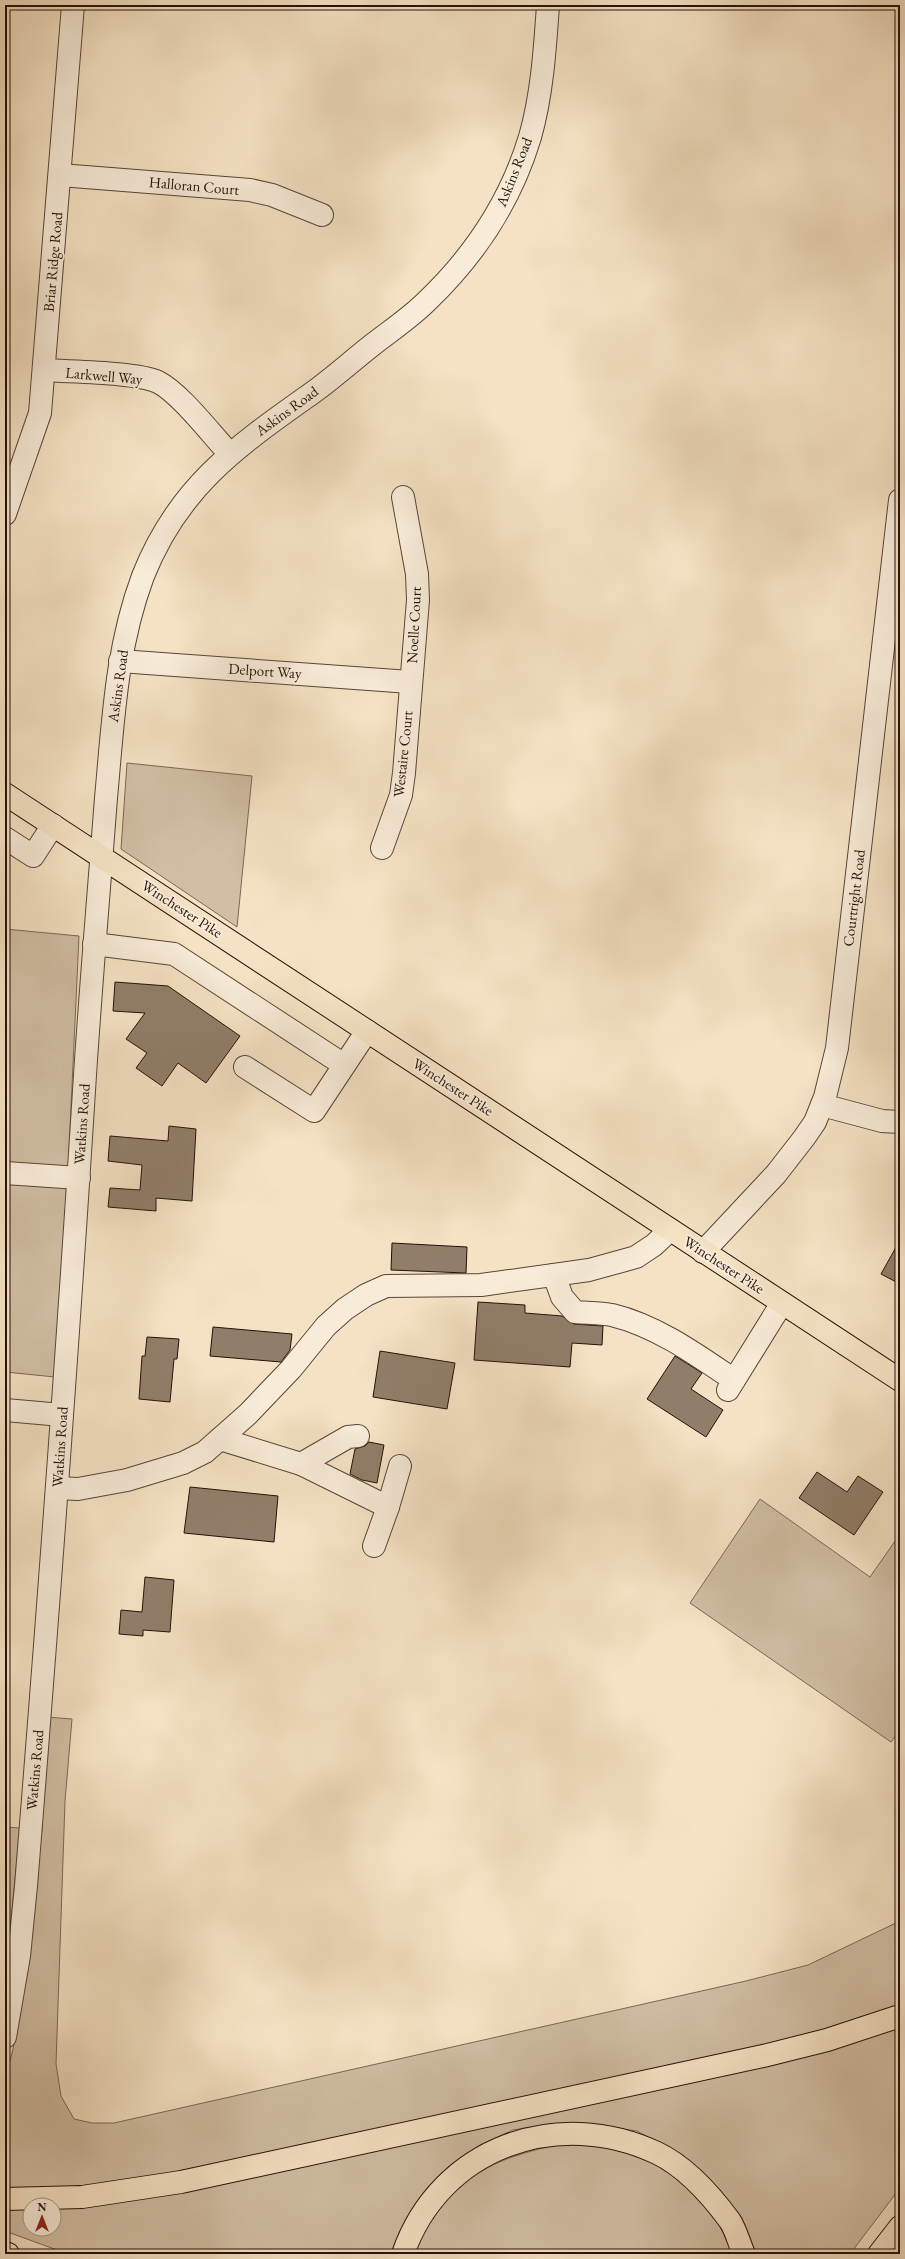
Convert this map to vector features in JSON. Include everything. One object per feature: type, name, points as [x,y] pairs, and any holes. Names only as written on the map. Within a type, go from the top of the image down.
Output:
[{"type":"main road","name":"Winchester Pike","points":[[5,794],[703,1252],[898,1375]]},
{"type":"main road","points":[[5,2199],[82,2197],[181,2182],[763,2056],[826,2040],[900,2016]]},
{"type":"main road","points":[[403,2254],[416,2225],[429,2206],[461,2172],[501,2147],[553,2134],[590,2134],[624,2140],[658,2154],[685,2172],[710,2196],[730,2222],[744,2254]]},
{"type":"main road","points":[[879,2254],[900,2227]]},
{"type":"street","name":"Briar Ridge Road","points":[[5,514],[40,413],[45,370],[73,5]]},
{"type":"street","name":"Askins Road","points":[[100,856],[115,686],[135,601],[144,573],[157,547],[188,496],[229,453],[322,386],[427,302],[472,251],[505,202],[530,139],[539,96],[548,5]]},
{"type":"street","name":"Halloran Court","points":[[60,175],[250,190],[272,195],[322,216]]},
{"type":"street","name":"Larkwell Way","points":[[45,370],[135,377],[157,382],[176,396],[229,453]]},
{"type":"street","name":"Noelle Court","points":[[403,497],[417,574],[418,600],[410,682]]},
{"type":"street","name":"Courtright Road","points":[[703,1252],[776,1174],[804,1138],[822,1105],[832,1075],[837,1048],[894,604],[900,500]]},
{"type":"street","name":"Delport Way","points":[[120,661],[410,682]]},
{"type":"street","name":"Westaire Court","points":[[382,848],[401,795],[410,682]]},
{"type":"street","points":[[5,838],[33,856],[53,825]]},
{"type":"street","name":"Watkins Road","points":[[5,2037],[19,1956],[26,1886],[57,1488],[100,856]]},
{"type":"street","points":[[94,944],[174,954],[344,1065]]},
{"type":"street","points":[[245,1067],[314,1111],[367,1031]]},
{"type":"street","points":[[822,1105],[882,1121],[900,1122]]},
{"type":"street","points":[[5,1173],[79,1178]]},
{"type":"street","points":[[57,1488],[78,1489],[127,1480],[183,1463],[205,1452],[248,1414],[291,1369],[326,1326],[345,1309],[366,1295],[386,1286],[481,1285],[589,1270],[636,1257],[654,1245],[670,1230]]},
{"type":"street","points":[[554,1275],[562,1297],[575,1312],[612,1315],[671,1339],[731,1385],[782,1303]]},
{"type":"street","points":[[5,1410],[62,1415]]},
{"type":"street","points":[[301,1464],[348,1437],[358,1436]]},
{"type":"street","points":[[220,1439],[301,1464],[388,1507]]},
{"type":"street","points":[[374,1546],[388,1507],[400,1466]]},
{"type":"shaded area","points":[[127,763],[252,776],[237,927],[121,849]]},
{"type":"shaded area","points":[[5,929],[79,936],[68,1172],[5,1168]]},
{"type":"shaded area","points":[[5,1180],[67,1184],[55,1377],[5,1372]]},
{"type":"shaded area","points":[[760,1499],[870,1577],[900,1534],[900,1730],[891,1742],[690,1603]]},
{"type":"shaded area","points":[[47,1717],[72,1719],[65,1801],[56,2064],[61,2096],[74,2119],[92,2123],[114,2123],[746,1981],[808,1965],[900,1921],[900,2006],[816,2035],[242,2159],[105,2185],[44,2190],[5,2189],[5,2081],[13,2049],[26,1970],[42,1829]]},
{"type":"shaded area","points":[[5,1827],[20,1828],[5,1981]]},
{"type":"shaded area","points":[[900,2024],[900,2188],[850,2254],[754,2254],[666,2147],[637,2131],[590,2124],[549,2124],[513,2130],[480,2145],[448,2167],[429,2188],[395,2254],[68,2254],[5,2231],[5,2206],[22,2207],[22,2237],[62,2237],[62,2204]]},
{"type":"shaded area","points":[[560,2144],[597,2144],[620,2149],[662,2167],[680,2180],[697,2196],[711,2213],[723,2233],[732,2254],[412,2254],[440,2208],[455,2191],[471,2178],[488,2167],[509,2158]]},
{"type":"building","points":[[115,982],[168,986],[240,1036],[206,1083],[178,1063],[162,1086],[136,1068],[147,1053],[126,1039],[145,1013],[113,1011]]},
{"type":"building","points":[[169,1126],[196,1129],[192,1201],[156,1198],[156,1211],[108,1207],[110,1188],[140,1190],[142,1165],[108,1161],[110,1136],[168,1141]]},
{"type":"building","points":[[900,1240],[900,1284],[881,1274]]},
{"type":"building","points":[[392,1243],[467,1247],[466,1273],[391,1270]]},
{"type":"building","points":[[478,1302],[525,1305],[525,1313],[562,1316],[574,1324],[603,1326],[602,1345],[572,1343],[570,1367],[474,1360]]},
{"type":"building","points":[[213,1327],[292,1334],[290,1350],[281,1362],[210,1356]]},
{"type":"building","points":[[147,1337],[179,1339],[177,1359],[174,1359],[170,1402],[139,1399],[142,1356],[145,1356]]},
{"type":"building","points":[[380,1351],[455,1363],[447,1409],[373,1397]]},
{"type":"building","points":[[675,1356],[702,1373],[691,1389],[723,1410],[706,1437],[647,1399]]},
{"type":"building","points":[[369,1442],[384,1445],[377,1483],[362,1480],[350,1474],[355,1449],[365,1446]]},
{"type":"building","points":[[817,1472],[847,1492],[858,1476],[883,1492],[854,1535],[799,1498]]},
{"type":"building","points":[[190,1487],[278,1496],[274,1542],[184,1533]]},
{"type":"building","points":[[145,1577],[174,1580],[170,1632],[143,1630],[143,1636],[119,1634],[121,1610],[142,1612]]}]
